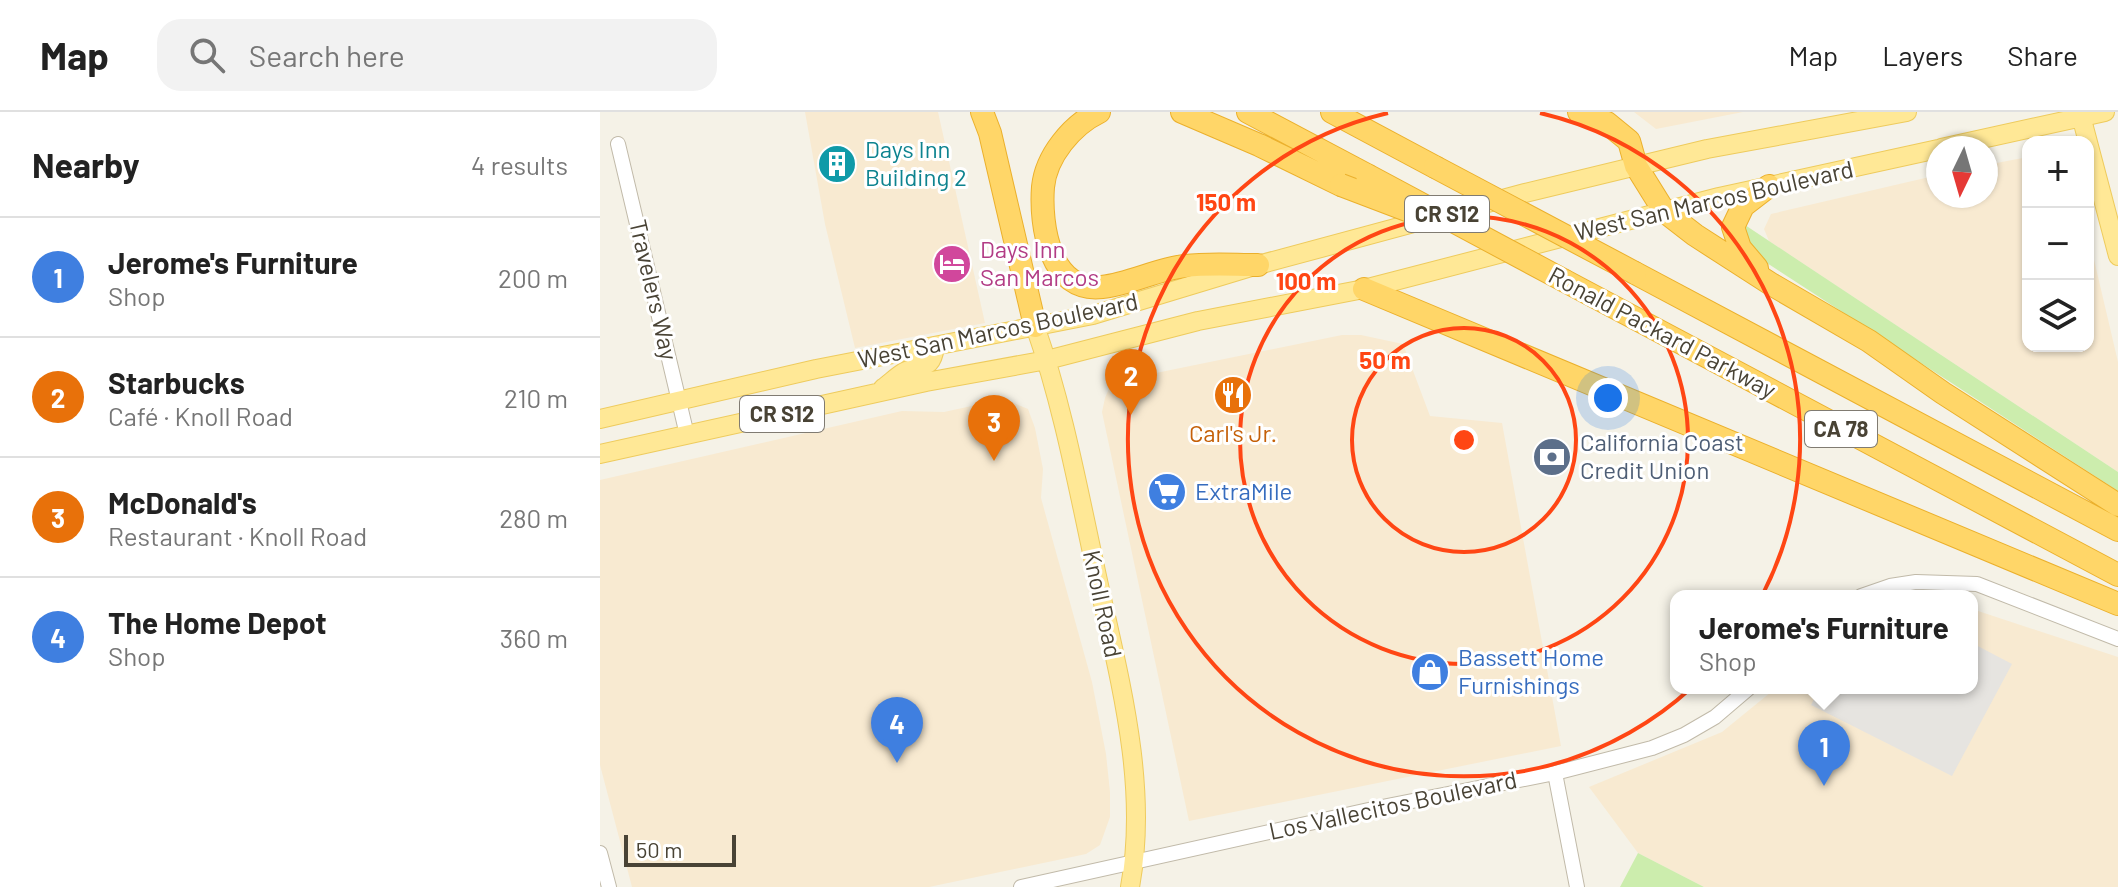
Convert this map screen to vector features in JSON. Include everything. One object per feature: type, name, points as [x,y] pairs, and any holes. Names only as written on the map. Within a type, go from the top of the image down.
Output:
[{"type":"highway","points":[[982,112],[990,133],[1035,326]]},
{"type":"highway","points":[[1099,112],[1070,132],[1045,173],[1043,211],[1047,235],[1056,265],[1067,277],[1078,285],[1101,288],[1184,266],[1258,265]]},
{"type":"highway","points":[[1182,112],[1341,185],[1489,240]]},
{"type":"highway","name":"Ronald Packard Parkway","points":[[1248,112],[2118,575]]},
{"type":"highway","name":"Ronald Packard Parkway","points":[[1332,112],[2118,530]]},
{"type":"highway","points":[[1579,112],[1607,123],[1629,141],[1636,166],[1664,211],[1771,284],[1869,341],[1943,393],[2118,505]]},
{"type":"highway","points":[[1769,186],[1743,206],[1733,227],[1740,248],[1771,284]]},
{"type":"highway","points":[[1364,289],[2118,604]]},
{"type":"main road","name":"West San Marcos Boulevard","points":[[600,419],[816,369],[1093,315],[1258,265],[1525,193],[1707,149],[1907,112]]},
{"type":"main road","name":"West San Marcos Boulevard","points":[[1990,136],[2081,114],[2105,112]]},
{"type":"main road","points":[[2081,114],[2118,256]]},
{"type":"main road","name":"West San Marcos Boulevard","points":[[600,454],[878,392],[1047,360],[1198,321],[1364,289],[1664,211],[1926,151]]},
{"type":"main road","name":"Knoll Road","points":[[1035,326],[1057,391],[1124,710],[1135,788],[1137,831],[1130,887]]},
{"type":"main road","points":[[878,392],[905,371],[925,366],[934,358],[935,346]]},
{"type":"street","name":"Travelers Way","points":[[618,144],[687,435]]},
{"type":"street","points":[[1878,590],[1916,582],[1977,584],[2118,639]]},
{"type":"street","name":"Los Vallecitos Boulevard","points":[[1021,887],[1382,807],[1555,773],[1652,748],[1684,735],[1715,717],[1742,694]]},
{"type":"street","points":[[1555,773],[1577,887]]},
{"type":"street","points":[[600,853],[609,887]]},
{"type":"shaded area","points":[[805,112],[938,112],[985,323],[855,348],[825,224]]},
{"type":"shaded area","points":[[1634,112],[1743,112],[1656,129]]},
{"type":"shaded area","points":[[2022,158],[2022,352],[2094,352],[2094,260],[2118,362],[2118,472],[1769,241],[1764,229],[1771,214],[1926,178],[1926,208],[1998,208],[1998,163]]},
{"type":"shaded area","points":[[1342,335],[1361,335],[1403,344],[1430,416],[1502,423],[1561,746],[1189,821],[1102,412],[1105,398],[1112,382]]},
{"type":"shaded area","points":[[1004,399],[1028,409],[1035,428],[1043,469],[1041,498],[1092,682],[1110,792],[1110,817],[1100,845],[1086,854],[929,887],[632,887],[600,765],[600,480],[902,411],[944,412]]},
{"type":"shaded area","points":[[1978,611],[2118,657],[2118,887],[1704,887],[1638,853],[1589,787],[1722,732],[1769,694],[1978,694]]},
{"type":"shaded area","points":[[1978,646],[2012,664],[1952,776],[1811,705],[1816,694],[1978,694]]},
{"type":"green space","points":[[1745,225],[2118,472],[2118,491],[1770,265],[1748,244]]},
{"type":"green space","points":[[1638,853],[1704,887],[1620,887]]},
{"type":"place","name":"Days Inn Building 2","points":[[837,164]]},
{"type":"place","name":"Days Inn San Marcos","points":[[952,264]]},
{"type":"place","name":"Carl's Jr.","points":[[1233,395]]},
{"type":"place","name":"Starbucks","points":[[1131,415]]},
{"type":"place","name":"California Coast Credit Union","points":[[1552,457]]},
{"type":"place","name":"McDonald's","points":[[994,461]]},
{"type":"place","name":"ExtraMile","points":[[1167,492]]},
{"type":"place","name":"Bassett Home Furnishings","points":[[1430,672]]},
{"type":"place","name":"The Home Depot","points":[[897,763]]},
{"type":"place","name":"Jerome's Furniture","points":[[1824,786]]}]
